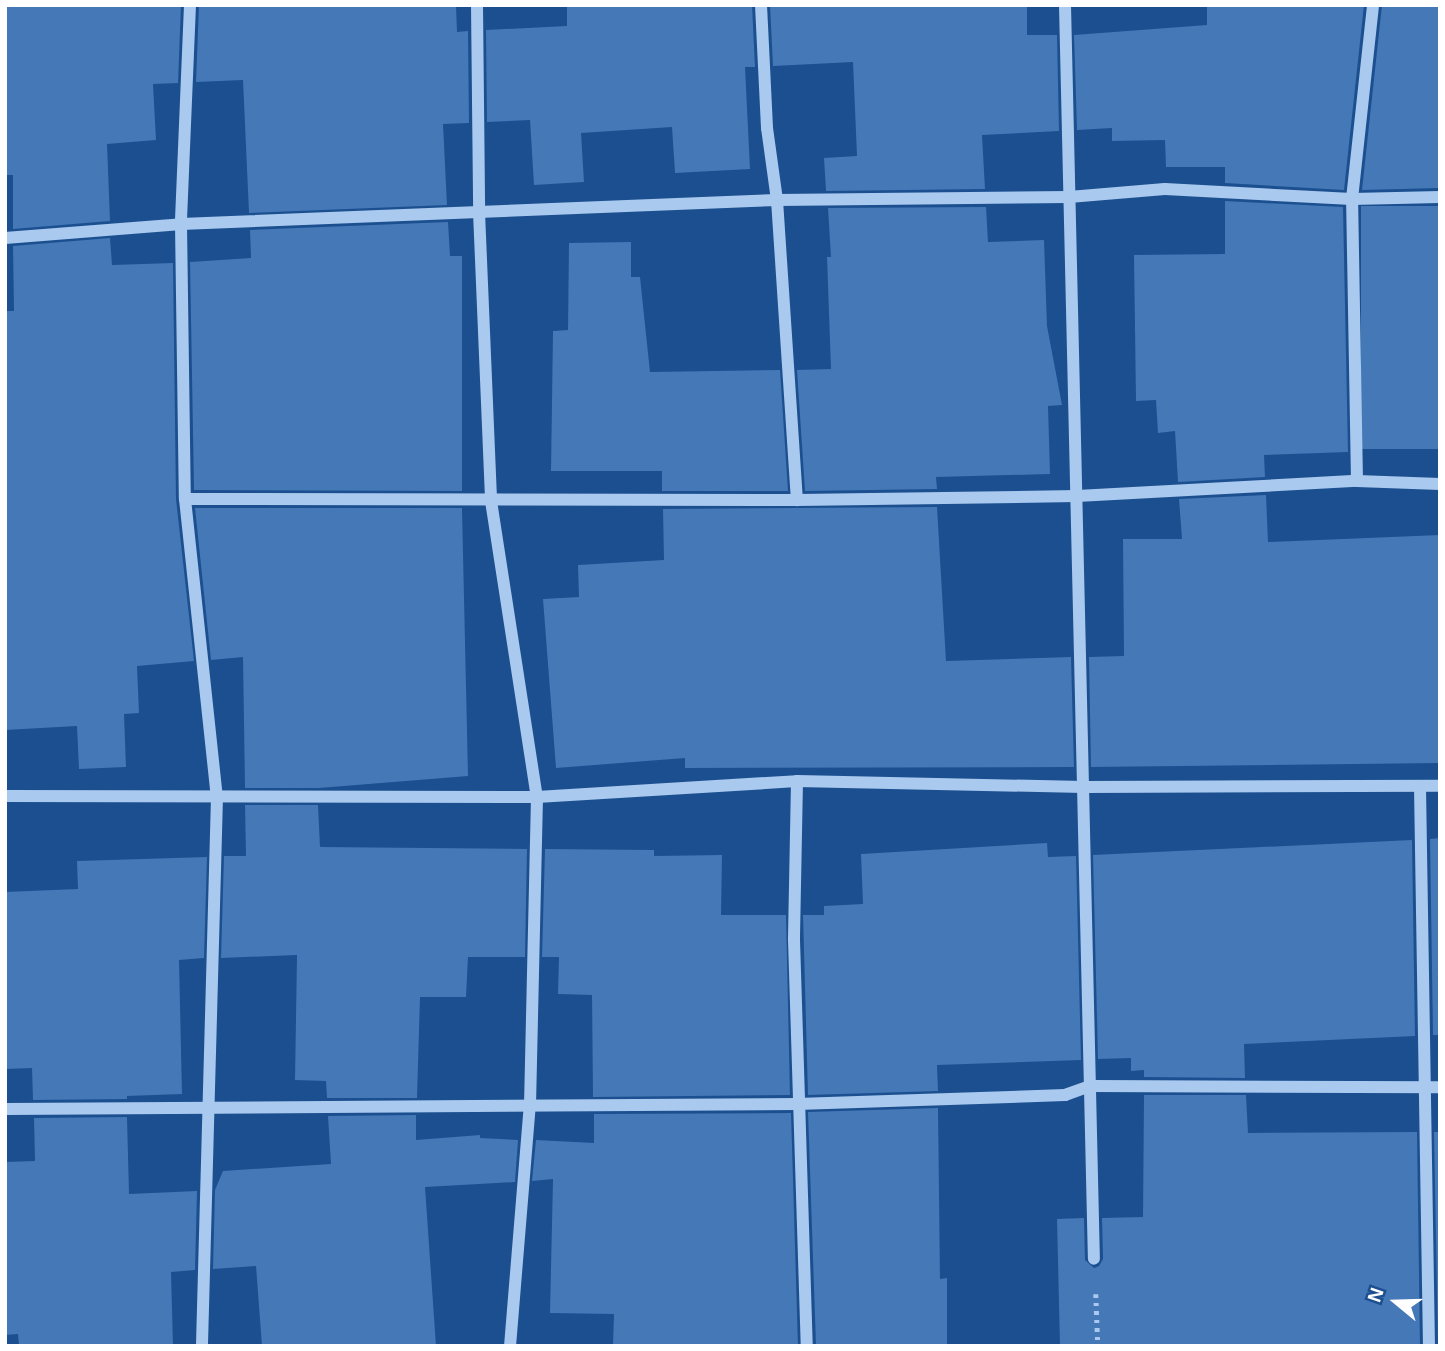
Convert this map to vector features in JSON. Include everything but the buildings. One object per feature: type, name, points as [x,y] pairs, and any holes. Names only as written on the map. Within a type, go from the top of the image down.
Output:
[{"type":"street","points":[[190,5],[181,224],[185,499],[217,797],[202,1346]]},
{"type":"street","points":[[477,5],[480,212],[491,501],[537,797],[530,1103],[510,1346]]},
{"type":"street","points":[[761,5],[767,128],[777,200],[797,500]]},
{"type":"street","points":[[1065,5],[1094,1259]]},
{"type":"street","points":[[1357,481],[1352,199],[1373,5]]},
{"type":"street","points":[[5,238],[181,224],[777,200],[1069,197],[1165,190],[1352,199],[1440,197]]},
{"type":"street","points":[[185,499],[797,500],[1077,496],[1357,481],[1440,484]]},
{"type":"street","points":[[797,781],[794,940],[797,1104],[807,1346]]},
{"type":"street","points":[[5,796],[537,797],[797,781],[1084,787],[1440,786]]},
{"type":"street","points":[[1420,787],[1429,1346]]},
{"type":"street","points":[[5,1110],[530,1103],[797,1104],[1065,1095],[1090,1086],[1440,1087]]},
{"type":"path","points":[[1094,1259],[1098,1346]]}]
